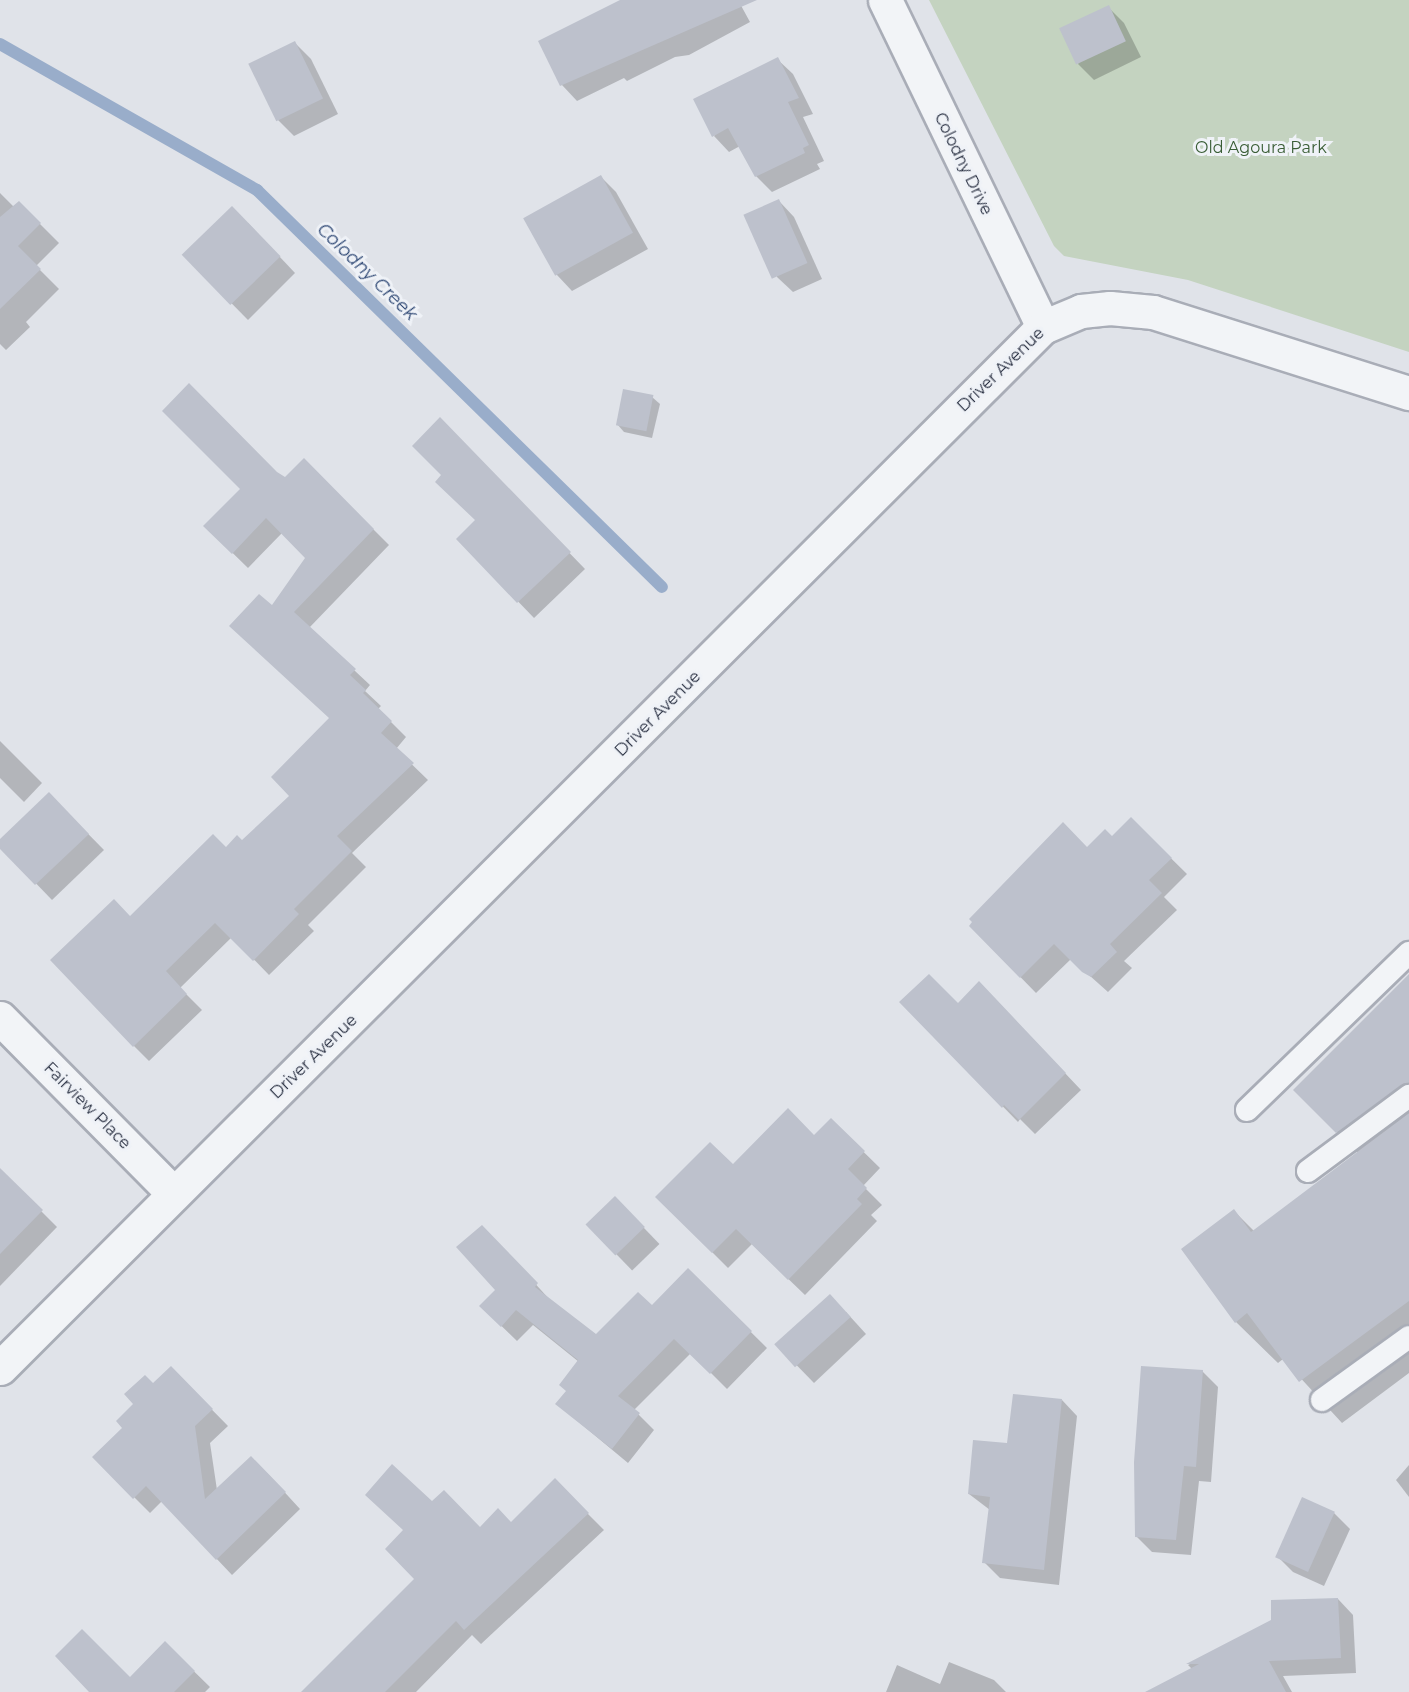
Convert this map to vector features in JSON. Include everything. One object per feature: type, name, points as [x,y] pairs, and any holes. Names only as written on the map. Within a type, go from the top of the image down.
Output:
[{"type":"street","name":"Colodny Drive","points":[[885,0],[1043,327]]},
{"type":"street","name":"Driver Avenue","points":[[0,1368],[1043,327],[1081,311],[1110,308],[1153,312],[1409,393]]},
{"type":"street","name":"Fairview Place","points":[[0,1018],[174,1194]]},
{"type":"lane","points":[[1247,1110],[1409,953]]},
{"type":"lane","points":[[1308,1171],[1409,1096]]},
{"type":"lane","points":[[1322,1400],[1409,1337]]},
{"type":"green space","name":"Old Agoura Park","points":[[929,0],[1409,0],[1409,352],[1188,280],[1064,256],[1054,246]]},
{"type":"building","points":[[620,0],[757,0],[560,86],[538,41]]},
{"type":"building","points":[[1109,5],[1126,41],[1076,64],[1059,28]]},
{"type":"building","points":[[295,41],[323,99],[276,121],[248,64]]},
{"type":"building","points":[[778,57],[799,98],[788,102],[809,145],[803,148],[805,153],[755,177],[728,128],[712,137],[693,99]]},
{"type":"building","points":[[601,175],[633,233],[555,276],[523,218]]},
{"type":"building","points":[[779,199],[807,263],[772,279],[743,215]]},
{"type":"building","points":[[19,201],[41,223],[18,246],[41,269],[0,309],[0,217]]},
{"type":"building","points":[[232,206],[281,256],[230,305],[182,255]]},
{"type":"building","points":[[189,383],[277,472],[285,477],[304,458],[374,529],[294,612],[356,669],[350,675],[366,690],[363,693],[392,721],[381,733],[414,763],[337,836],[352,851],[294,909],[299,914],[253,961],[215,923],[166,971],[187,994],[133,1047],[50,960],[114,899],[130,916],[213,834],[226,847],[237,835],[242,840],[289,796],[271,777],[329,718],[229,626],[259,594],[272,605],[305,558],[266,518],[232,554],[203,526],[240,489],[162,411]]},
{"type":"building","points":[[623,389],[653,395],[646,431],[616,425]]},
{"type":"building","points":[[440,417],[571,552],[517,603],[456,539],[475,520],[435,482],[441,475],[412,446]]},
{"type":"building","points":[[49,792],[89,834],[35,885],[0,849],[0,839]]},
{"type":"building","points":[[1131,817],[1172,858],[1149,880],[1162,893],[1110,944],[1117,952],[1091,977],[1082,972],[1054,944],[1020,978],[969,926],[972,922],[969,919],[1063,822],[1087,847],[1105,829],[1112,836]]},
{"type":"building","points":[[929,974],[958,1003],[979,981],[1066,1073],[1019,1120],[1004,1105],[1002,1108],[899,1002]]},
{"type":"building","points":[[1409,974],[1409,1083],[1336,1133],[1293,1090]]},
{"type":"building","points":[[788,1108],[814,1135],[831,1118],[865,1151],[848,1169],[867,1188],[857,1199],[862,1204],[788,1280],[736,1229],[712,1253],[655,1197],[710,1142],[733,1164]]},
{"type":"building","points":[[1409,1113],[1409,1301],[1299,1382],[1247,1313],[1235,1323],[1181,1249],[1234,1209],[1251,1232]]},
{"type":"building","points":[[0,1168],[43,1210],[0,1254]]},
{"type":"building","points":[[615,1196],[645,1227],[615,1255],[586,1224]]},
{"type":"building","points":[[482,1225],[538,1283],[535,1287],[596,1334],[638,1292],[652,1305],[688,1268],[752,1331],[710,1374],[674,1339],[618,1396],[640,1413],[612,1449],[555,1404],[566,1391],[559,1385],[578,1360],[516,1310],[501,1327],[479,1306],[495,1290],[456,1247]]},
{"type":"building","points":[[830,1294],[851,1317],[795,1367],[774,1344]]},
{"type":"building","points":[[171,1366],[213,1409],[195,1426],[205,1499],[251,1456],[286,1492],[216,1560],[146,1486],[133,1499],[92,1457],[122,1428],[116,1421],[133,1404],[124,1394],[145,1375],[153,1383]]},
{"type":"building","points":[[1141,1366],[1203,1370],[1196,1467],[1184,1466],[1176,1540],[1135,1537],[1134,1462]]},
{"type":"building","points":[[1013,1394],[1062,1399],[1044,1570],[982,1563],[990,1497],[968,1494],[973,1440],[1007,1443]]},
{"type":"building","points":[[392,1464],[432,1501],[444,1490],[480,1527],[498,1508],[511,1522],[555,1478],[589,1513],[464,1630],[456,1621],[385,1692],[301,1692],[414,1579],[385,1549],[403,1530],[365,1495]]},
{"type":"building","points":[[1302,1497],[1335,1512],[1308,1572],[1275,1557]]},
{"type":"building","points":[[1338,1598],[1341,1658],[1269,1661],[1286,1692],[1145,1692],[1199,1664],[1186,1664],[1271,1620],[1271,1600]]},
{"type":"building","points":[[82,1629],[130,1677],[165,1641],[195,1671],[174,1692],[89,1692],[55,1656]]},
{"type":"waterway","name":"Colodny Creek","points":[[0,44],[257,190],[662,587]]}]
